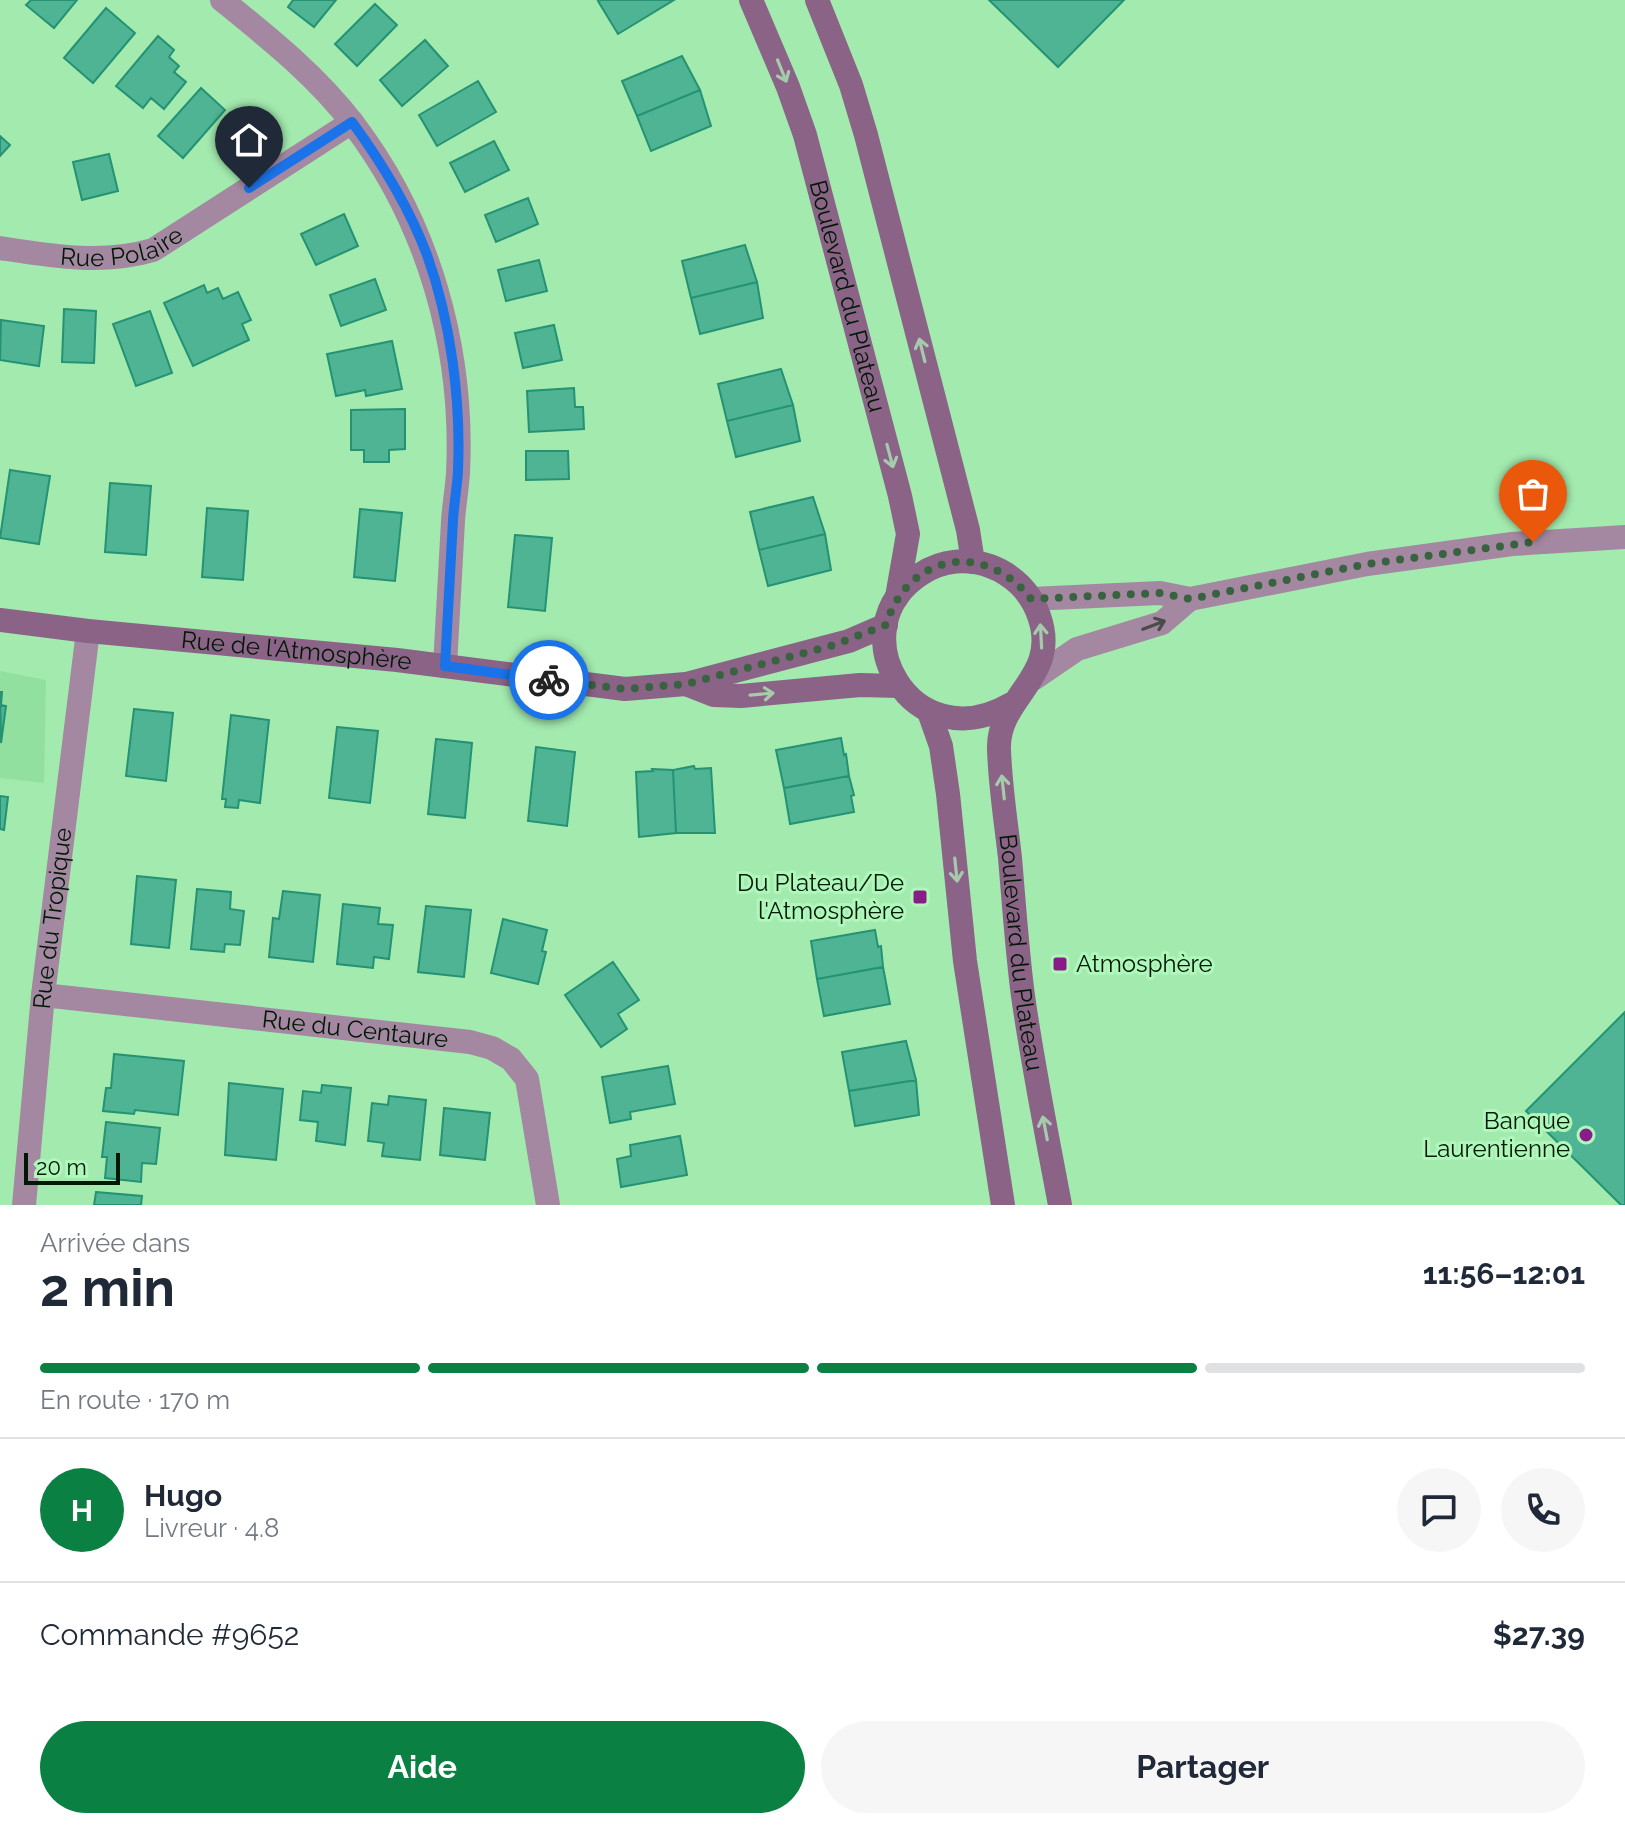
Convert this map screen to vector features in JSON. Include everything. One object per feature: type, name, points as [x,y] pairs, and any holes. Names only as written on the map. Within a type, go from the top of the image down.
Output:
[{"type":"main road","name":"Boulevard du Plateau","points":[[751,0],[805,135],[900,496],[908,534],[896,599]]},
{"type":"main road","points":[[817,0],[851,85],[866,135],[968,530],[973,562]]},
{"type":"main road","points":[[955,561],[973,562],[991,565],[1006,573],[1031,599],[1040,618],[1043,638],[1041,659],[1033,679],[1011,704],[996,713],[971,719],[945,717],[929,712],[899,686],[889,667],[885,646],[886,625],[896,599],[907,584],[937,565],[955,561]]},
{"type":"main road","name":"Rue de l'Atmosphère","points":[[0,620],[445,666],[625,689],[686,684],[837,644],[886,625]]},
{"type":"main road","name":"Rue de l'Atmosphère","points":[[686,684],[714,695],[741,696],[860,685],[899,686]]},
{"type":"main road","name":"Boulevard du Plateau","points":[[1011,704],[998,746],[1023,993],[1060,1205]]},
{"type":"main road","points":[[929,712],[943,758],[965,961],[1003,1205]]},
{"type":"street","points":[[222,0],[300,65],[352,122],[393,184],[426,252],[451,358],[458,435],[445,666]]},
{"type":"street","name":"Rue Polaire","points":[[0,248],[93,260],[125,258],[153,250],[352,122]]},
{"type":"street","points":[[1031,599],[1160,593],[1190,599],[1367,564],[1512,544],[1625,537]]},
{"type":"street","points":[[1033,679],[1077,649],[1162,623],[1190,599]]},
{"type":"street","name":"Rue du Tropique","points":[[24,1205],[43,995],[88,631]]},
{"type":"street","name":"Rue du Centaure","points":[[43,995],[470,1042],[492,1048],[511,1059],[527,1079],[548,1205]]},
{"type":"shaded area","points":[[0,671],[46,680],[44,783],[0,778]]},
{"type":"building","points":[[31,0],[77,0],[54,28],[26,5]]},
{"type":"building","points":[[293,0],[336,0],[314,27],[288,7]]},
{"type":"building","points":[[674,0],[618,34],[598,1]]},
{"type":"building","points":[[989,0],[1124,0],[1058,67]]},
{"type":"building","points":[[375,4],[397,25],[357,66],[335,44]]},
{"type":"building","points":[[106,8],[135,33],[93,83],[64,58]]},
{"type":"building","points":[[158,36],[174,50],[169,57],[179,66],[174,72],[186,82],[164,109],[151,98],[143,108],[116,86]]},
{"type":"building","points":[[425,40],[448,66],[402,106],[380,80]]},
{"type":"building","points":[[682,56],[700,90],[637,116],[622,81]]},
{"type":"building","points":[[478,81],[496,112],[437,146],[419,115]]},
{"type":"building","points":[[201,88],[225,110],[183,158],[158,136]]},
{"type":"building","points":[[700,90],[711,126],[651,151],[637,116]]},
{"type":"building","points":[[0,136],[10,145],[0,156]]},
{"type":"building","points":[[494,141],[509,170],[465,192],[450,163]]},
{"type":"building","points":[[109,154],[118,191],[82,200],[73,162]]},
{"type":"building","points":[[528,198],[538,224],[496,242],[485,215]]},
{"type":"building","points":[[344,214],[358,246],[316,265],[301,234]]},
{"type":"building","points":[[745,245],[757,282],[691,298],[682,261]]},
{"type":"building","points":[[539,260],[547,291],[506,301],[498,270]]},
{"type":"building","points":[[375,279],[386,310],[341,326],[330,295]]},
{"type":"building","points":[[757,282],[763,318],[700,334],[691,298]]},
{"type":"building","points":[[204,285],[207,293],[218,288],[223,299],[238,292],[251,320],[242,324],[249,340],[193,366],[164,303]]},
{"type":"building","points":[[64,309],[96,311],[94,363],[62,362]]},
{"type":"building","points":[[150,311],[172,373],[136,386],[113,324]]},
{"type":"building","points":[[1,320],[44,326],[39,366],[0,360]]},
{"type":"building","points":[[554,325],[562,360],[523,368],[515,333]]},
{"type":"building","points":[[392,341],[402,389],[366,396],[365,390],[336,396],[327,354]]},
{"type":"building","points":[[781,369],[793,405],[727,421],[718,384]]},
{"type":"building","points":[[574,388],[575,407],[583,407],[584,429],[529,432],[527,391]]},
{"type":"building","points":[[793,405],[800,441],[736,457],[727,421]]},
{"type":"building","points":[[405,409],[405,449],[389,450],[389,462],[364,462],[364,450],[351,450],[351,410]]},
{"type":"building","points":[[526,451],[568,451],[569,479],[526,480]]},
{"type":"building","points":[[10,470],[50,476],[39,544],[0,538]]},
{"type":"building","points":[[110,483],[151,486],[146,555],[105,552]]},
{"type":"building","points":[[813,497],[825,534],[759,550],[750,512]]},
{"type":"building","points":[[207,508],[248,511],[243,580],[202,577]]},
{"type":"building","points":[[360,509],[402,513],[395,581],[354,577]]},
{"type":"building","points":[[825,534],[831,570],[768,586],[759,550]]},
{"type":"building","points":[[515,535],[552,538],[545,611],[508,607]]},
{"type":"building","points":[[0,692],[1,705],[6,706],[1,743]]},
{"type":"building","points":[[134,709],[173,713],[166,781],[126,776]]},
{"type":"building","points":[[231,715],[269,720],[260,803],[239,800],[238,808],[225,807],[226,799],[222,799]]},
{"type":"building","points":[[337,727],[378,731],[370,803],[329,798]]},
{"type":"building","points":[[841,738],[849,776],[784,788],[776,750]]},
{"type":"building","points":[[436,739],[472,743],[465,818],[428,814]]},
{"type":"building","points":[[536,747],[575,752],[567,826],[528,821]]},
{"type":"building","points":[[694,766],[695,769],[711,768],[715,833],[676,833],[673,770]]},
{"type":"building","points":[[673,770],[676,833],[639,837],[636,772]]},
{"type":"building","points":[[849,776],[854,812],[790,824],[784,788]]},
{"type":"building","points":[[0,796],[8,797],[4,830],[0,829]]},
{"type":"building","points":[[137,876],[176,880],[169,948],[131,944]]},
{"type":"building","points":[[197,889],[231,892],[230,909],[244,911],[240,945],[225,944],[224,952],[191,949]]},
{"type":"building","points":[[283,891],[320,895],[313,962],[269,957],[273,918],[279,919]]},
{"type":"building","points":[[343,904],[380,908],[378,924],[393,925],[389,959],[374,957],[373,968],[337,964]]},
{"type":"building","points":[[426,906],[471,910],[464,977],[418,972]]},
{"type":"building","points":[[503,919],[547,930],[542,951],[546,952],[538,984],[491,973]]},
{"type":"building","points":[[875,930],[878,947],[881,946],[883,967],[817,979],[811,941]]},
{"type":"building","points":[[613,962],[639,1000],[618,1014],[627,1029],[601,1047],[565,995]]},
{"type":"building","points":[[883,967],[890,1004],[824,1016],[817,979]]},
{"type":"building","points":[[1625,1012],[1625,1205],[1621,1205],[1526,1111]]},
{"type":"building","points":[[906,1041],[916,1080],[849,1091],[842,1052]]},
{"type":"building","points":[[114,1054],[184,1061],[178,1115],[135,1110],[134,1114],[103,1111],[106,1088],[111,1088]]},
{"type":"building","points":[[668,1066],[675,1104],[630,1112],[631,1119],[610,1123],[602,1077]]},
{"type":"building","points":[[916,1080],[919,1115],[855,1126],[849,1091]]},
{"type":"building","points":[[229,1083],[283,1089],[276,1160],[225,1155]]},
{"type":"building","points":[[322,1085],[351,1088],[345,1145],[316,1141],[318,1122],[300,1120],[303,1091],[321,1093]]},
{"type":"building","points":[[389,1096],[426,1100],[420,1160],[382,1156],[384,1143],[368,1141],[372,1103],[388,1105]]},
{"type":"building","points":[[444,1108],[490,1113],[485,1160],[440,1155]]},
{"type":"building","points":[[106,1122],[160,1128],[156,1164],[142,1163],[141,1182],[105,1178],[107,1157],[102,1157]]},
{"type":"building","points":[[680,1136],[687,1175],[621,1187],[617,1159],[631,1156],[630,1145]]},
{"type":"building","points":[[96,1192],[142,1196],[141,1205],[94,1205]]},
{"type":"way so far","points":[[549,680],[625,689],[659,688],[686,684],[849,641],[886,625],[896,599],[907,584],[921,573],[955,561],[991,565],[1006,573],[1031,599],[1160,593],[1190,599],[1367,564],[1533,542]]},
{"type":"place","name":"Du Plateau/De l'Atmosphère","points":[[920,897]]},
{"type":"place","name":"Atmosphère","points":[[1060,964]]},
{"type":"place","name":"Banque Laurentienne","points":[[1586,1135]]},
{"type":"route","points":[[249,188],[352,122],[375,154],[426,252],[451,358],[458,473],[445,666],[549,680]]}]
